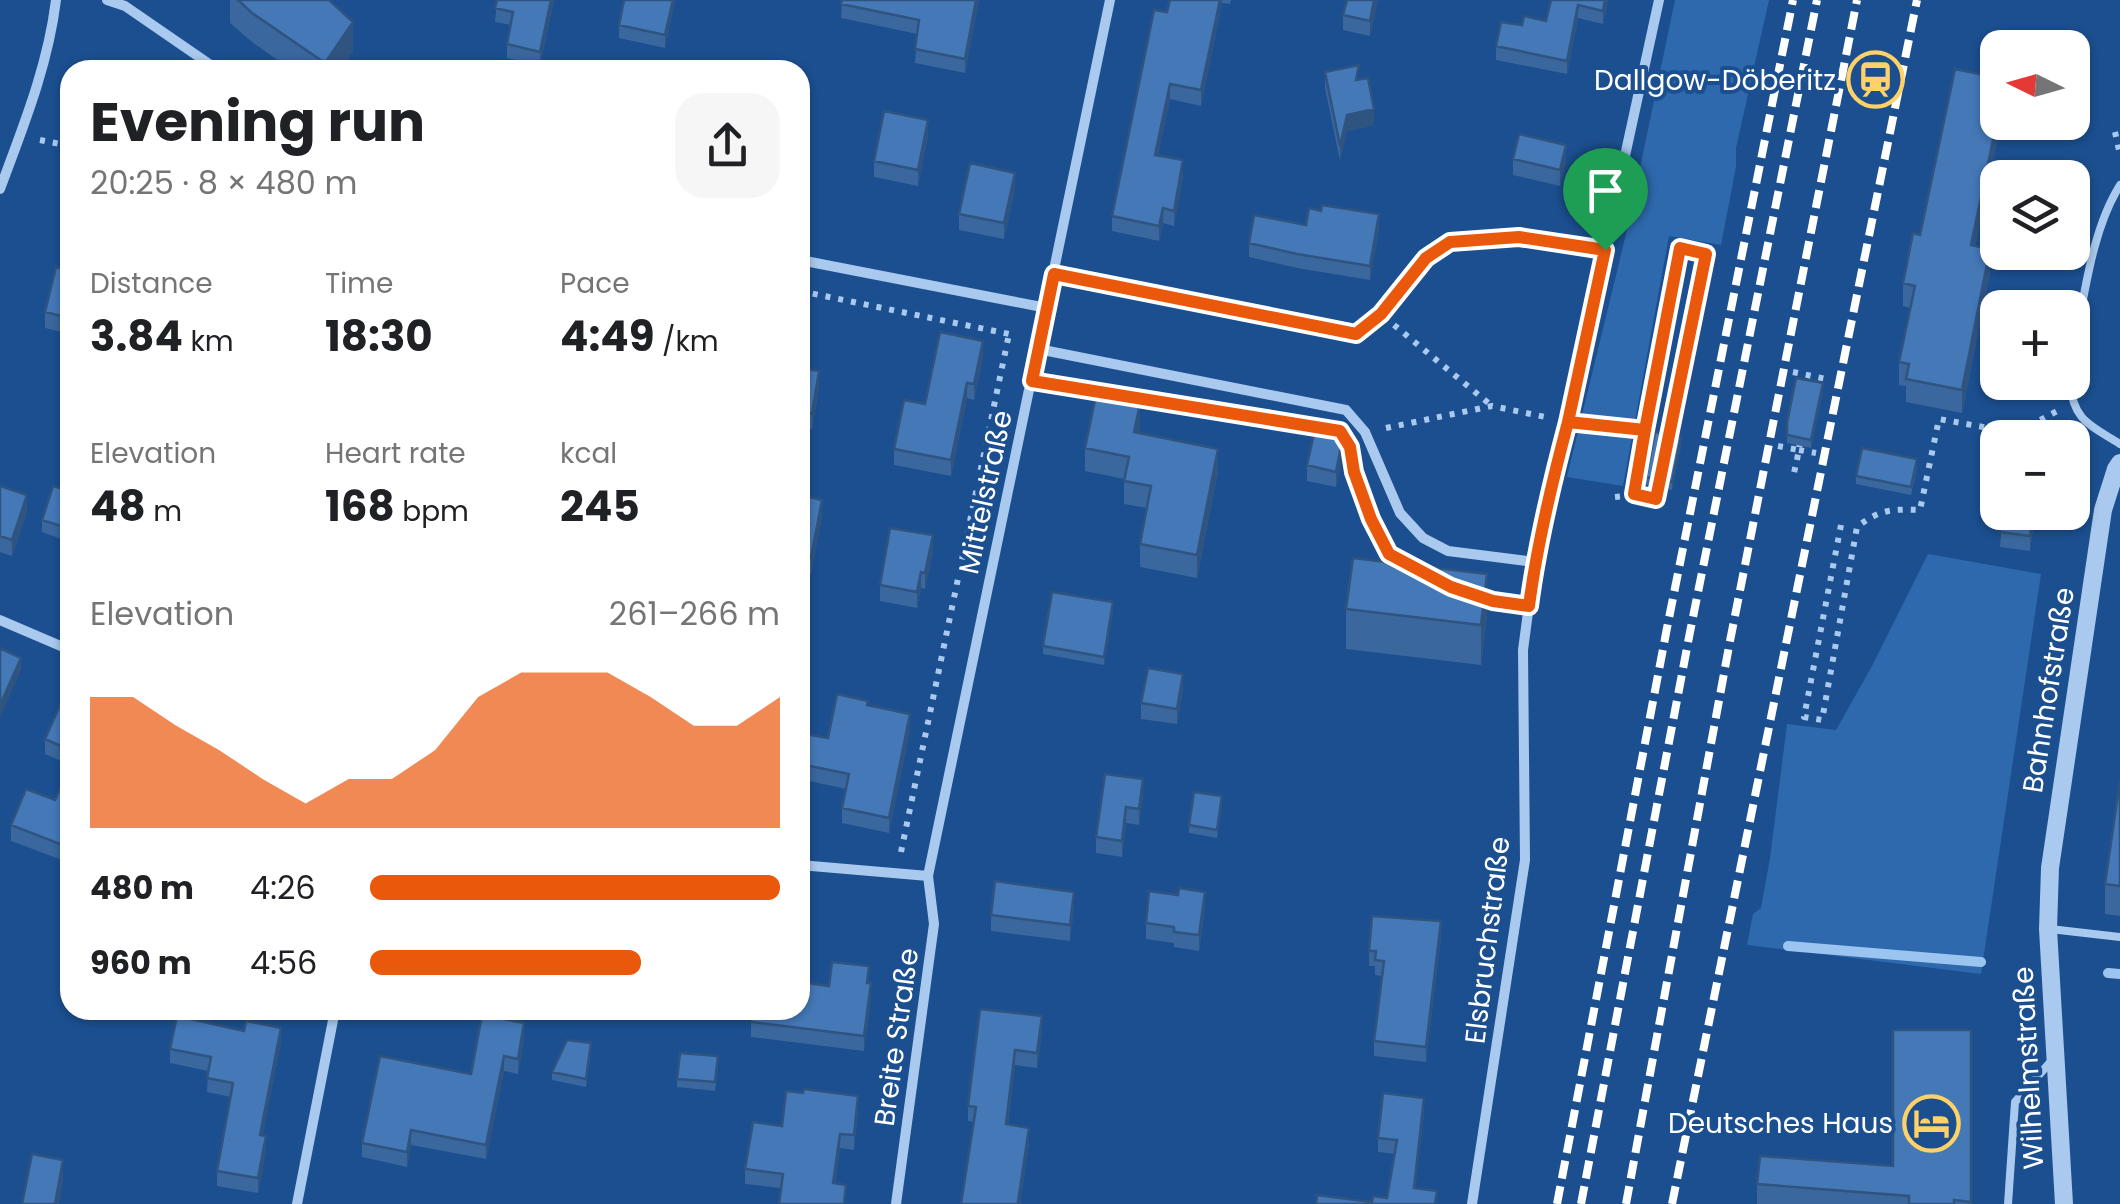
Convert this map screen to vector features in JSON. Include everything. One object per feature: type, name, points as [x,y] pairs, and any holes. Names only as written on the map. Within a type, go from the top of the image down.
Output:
[{"type":"street","points":[[0,189],[40,78],[56,0],[67,0]]},
{"type":"street","points":[[107,0],[128,3],[205,60]]},
{"type":"street","name":"Mittelstraße","points":[[928,876],[1110,0]]},
{"type":"street","name":"Elsbruchstraße","points":[[1472,1204],[1525,860],[1523,650],[1535,562],[1660,0]]},
{"type":"street","points":[[1054,274],[1356,334],[1381,314],[1426,258],[1450,242],[1519,237],[1605,250]]},
{"type":"street","points":[[810,262],[1047,308]]},
{"type":"street","points":[[1038,349],[1346,410],[1366,432],[1400,513],[1424,538],[1448,551],[1535,562]]},
{"type":"street","name":"Bahnhofstraße","points":[[2048,929],[2058,805],[2104,510],[2120,462]]},
{"type":"street","points":[[0,620],[60,646]]},
{"type":"street","points":[[810,866],[928,876]]},
{"type":"street","name":"Breite Straße","points":[[896,1204],[934,924],[928,876]]},
{"type":"street","name":"Wilhelmstraße","points":[[2048,929],[2064,1204]]},
{"type":"street","points":[[297,1204],[333,1020]]},
{"type":"lane","points":[[2086,290],[2098,234],[2120,185]]},
{"type":"lane","points":[[2072,400],[2080,419],[2120,444]]},
{"type":"lane","points":[[2048,929],[2120,937]]},
{"type":"lane","points":[[2008,1204],[2015,1102],[2054,1058]]},
{"type":"path","points":[[2115,132],[2120,156]]},
{"type":"path","points":[[19,136],[60,144]]},
{"type":"path","points":[[1634,494],[1680,248],[1706,254],[1665,454]]},
{"type":"path","points":[[810,292],[1010,334],[1038,349]]},
{"type":"path","points":[[1381,314],[1492,406]]},
{"type":"path","points":[[896,873],[1010,334]]},
{"type":"path","points":[[1792,372],[1831,380]]},
{"type":"path","points":[[1809,392],[1812,376]]},
{"type":"path","points":[[1032,381],[1262,418]]},
{"type":"path","points":[[1842,525],[1804,718],[1822,720],[1858,527],[1888,509],[1920,510],[1938,419],[2016,433],[2072,403]]},
{"type":"path","points":[[1366,432],[1492,406],[1568,422],[1645,430]]},
{"type":"path","points":[[1796,460],[1802,426]]},
{"type":"path","points":[[1778,446],[1816,453]]},
{"type":"path","points":[[1350,447],[1365,504],[1389,554],[1420,570]]},
{"type":"path","points":[[1794,473],[1799,450]]},
{"type":"path","points":[[1616,497],[1634,494],[1656,499],[1661,471]]},
{"type":"path","points":[[1908,482],[1924,485]]},
{"type":"path","points":[[1465,592],[1529,606]]},
{"type":"shaded area","points":[[1675,0],[1769,0],[1736,148],[1721,245],[1669,236],[1623,486],[1567,477],[1627,230]]},
{"type":"shaded area","points":[[1928,554],[2041,574],[1981,974],[1747,945],[1753,914],[1761,908],[1787,724],[1836,730]]},
{"type":"building","points":[[238,0],[329,0],[353,22],[327,60],[321,60]]},
{"type":"building","points":[[497,0],[551,0],[540,52],[507,44],[513,12],[495,8]]},
{"type":"building","points":[[624,0],[673,0],[665,35],[619,25]]},
{"type":"building","points":[[842,0],[976,0],[965,59],[915,49],[919,20],[841,4]]},
{"type":"building","points":[[1170,0],[1220,0],[1201,90],[1170,84],[1155,155],[1183,160],[1174,211],[1163,208],[1159,226],[1112,216],[1154,10],[1167,12]]},
{"type":"building","points":[[1347,0],[1374,0],[1370,21],[1343,15]]},
{"type":"building","points":[[1551,0],[1605,0],[1603,11],[1578,5],[1567,61],[1496,46],[1501,22],[1522,25],[1524,16],[1546,21]]},
{"type":"building","points":[[1359,65],[1356,80],[1368,78],[1374,109],[1347,115],[1340,146],[1325,72]]},
{"type":"building","points":[[1955,69],[1980,74],[1980,140],[1993,140],[1989,160],[1980,160],[1980,202],[1971,245],[1980,247],[1980,270],[1986,270],[1962,390],[1906,379],[1909,364],[1899,362],[1915,286],[1903,283],[1913,233],[1920,235]]},
{"type":"building","points":[[884,111],[928,120],[918,170],[874,161]]},
{"type":"building","points":[[1519,134],[1566,145],[1560,170],[1513,159]]},
{"type":"building","points":[[970,163],[1015,173],[1004,223],[959,214]]},
{"type":"building","points":[[1322,205],[1379,214],[1370,266],[1249,243],[1254,215],[1306,225],[1309,208],[1321,211]]},
{"type":"building","points":[[56,267],[60,268],[60,316],[45,312]]},
{"type":"building","points":[[940,332],[983,341],[974,384],[967,383],[951,460],[894,449],[904,400],[925,404]]},
{"type":"building","points":[[810,370],[819,371],[810,414]]},
{"type":"building","points":[[1796,378],[1823,383],[1811,440],[1787,435]]},
{"type":"building","points":[[1096,395],[1140,404],[1134,432],[1218,449],[1197,555],[1140,544],[1151,486],[1124,481],[1129,457],[1085,448]]},
{"type":"building","points":[[1317,420],[1345,426],[1336,472],[1307,465]]},
{"type":"building","points":[[1655,432],[1681,437],[1672,482],[1646,477]]},
{"type":"building","points":[[1862,448],[1917,459],[1911,487],[1856,476]]},
{"type":"building","points":[[0,486],[27,495],[12,540],[0,536]]},
{"type":"building","points":[[53,486],[60,488],[60,526],[42,520]]},
{"type":"building","points":[[810,497],[822,500],[810,558]]},
{"type":"building","points":[[890,528],[933,535],[917,592],[880,585]]},
{"type":"building","points":[[2000,530],[2031,530],[2030,536]]},
{"type":"building","points":[[1353,558],[1487,574],[1481,625],[1346,609]]},
{"type":"building","points":[[1052,592],[1113,602],[1104,657],[1043,646]]},
{"type":"building","points":[[0,648],[21,658],[0,705]]},
{"type":"building","points":[[1148,668],[1183,674],[1177,709],[1141,703]]},
{"type":"building","points":[[837,694],[910,714],[889,818],[842,808],[849,774],[810,766],[810,735],[828,738]]},
{"type":"building","points":[[60,705],[60,746],[45,739]]},
{"type":"building","points":[[1105,774],[1143,779],[1139,809],[1126,807],[1122,841],[1096,837]]},
{"type":"building","points":[[2120,780],[2120,886],[2105,884]]},
{"type":"building","points":[[26,789],[55,800],[60,789],[60,844],[11,825]]},
{"type":"building","points":[[1194,792],[1222,796],[1217,830],[1189,825]]},
{"type":"building","points":[[995,881],[1074,892],[1070,925],[991,915]]},
{"type":"building","points":[[1179,888],[1205,892],[1199,935],[1146,923],[1149,891],[1178,895]]},
{"type":"building","points":[[1372,916],[1441,921],[1426,1047],[1374,1041],[1384,961],[1375,960],[1376,951],[1369,951]]},
{"type":"building","points":[[832,962],[869,966],[867,983],[871,983],[864,1036],[751,1022],[810,1020],[810,983],[829,986]]},
{"type":"building","points":[[980,1009],[1042,1016],[1037,1053],[1015,1050],[1006,1124],[1029,1128],[1018,1202],[1021,1204],[961,1204],[976,1107],[968,1106]]},
{"type":"building","points":[[176,1020],[244,1031],[246,1021],[281,1028],[260,1135],[266,1136],[258,1178],[217,1171],[233,1083],[207,1078],[211,1057],[170,1049]]},
{"type":"building","points":[[481,1020],[524,1023],[518,1059],[504,1056],[486,1145],[411,1130],[407,1152],[362,1143],[380,1056],[471,1074]]},
{"type":"building","name":"Deutsches Haus","points":[[1893,1030],[1971,1030],[1971,1202],[1909,1204],[1909,1196],[1757,1184],[1760,1156],[1893,1166]]},
{"type":"building","points":[[567,1040],[591,1043],[586,1079],[552,1072]]},
{"type":"building","points":[[680,1053],[718,1056],[715,1082],[677,1079]]},
{"type":"building","points":[[804,1089],[858,1096],[854,1135],[840,1134],[833,1183],[846,1185],[844,1204],[779,1204],[783,1174],[745,1169],[753,1122],[782,1126],[786,1091],[803,1093]]},
{"type":"building","points":[[1383,1093],[1424,1098],[1414,1188],[1437,1191],[1435,1204],[1316,1204],[1317,1195],[1372,1202],[1373,1196],[1387,1198],[1397,1140],[1378,1138]]},
{"type":"building","points":[[32,1154],[63,1160],[55,1204],[22,1204]]},
{"type":"waterway","points":[[1788,946],[1981,962]]},
{"type":"waterway","points":[[2108,973],[2120,974]]},
{"type":"railway","points":[[1557,1204],[1793,0]]},
{"type":"railway","points":[[1581,1204],[1690,632],[1817,0]]},
{"type":"railway","points":[[1626,1204],[1730,641],[1857,0]]},
{"type":"railway","points":[[1672,1204],[1917,0]]},
{"type":"place","name":"Dallgow-Döberitz","points":[[1875,80]]},
{"type":"place","name":"Deutsches Haus","points":[[1932,1123]]},
{"type":"route","points":[[1605,250],[1519,237],[1450,242],[1426,258],[1381,314],[1356,334],[1054,274],[1032,381],[1340,431],[1350,447],[1354,472],[1371,519],[1389,554],[1451,587],[1493,601],[1529,606],[1554,472],[1568,422],[1645,430],[1680,248],[1706,254],[1656,499],[1634,494],[1645,430],[1568,422],[1605,250]]}]
